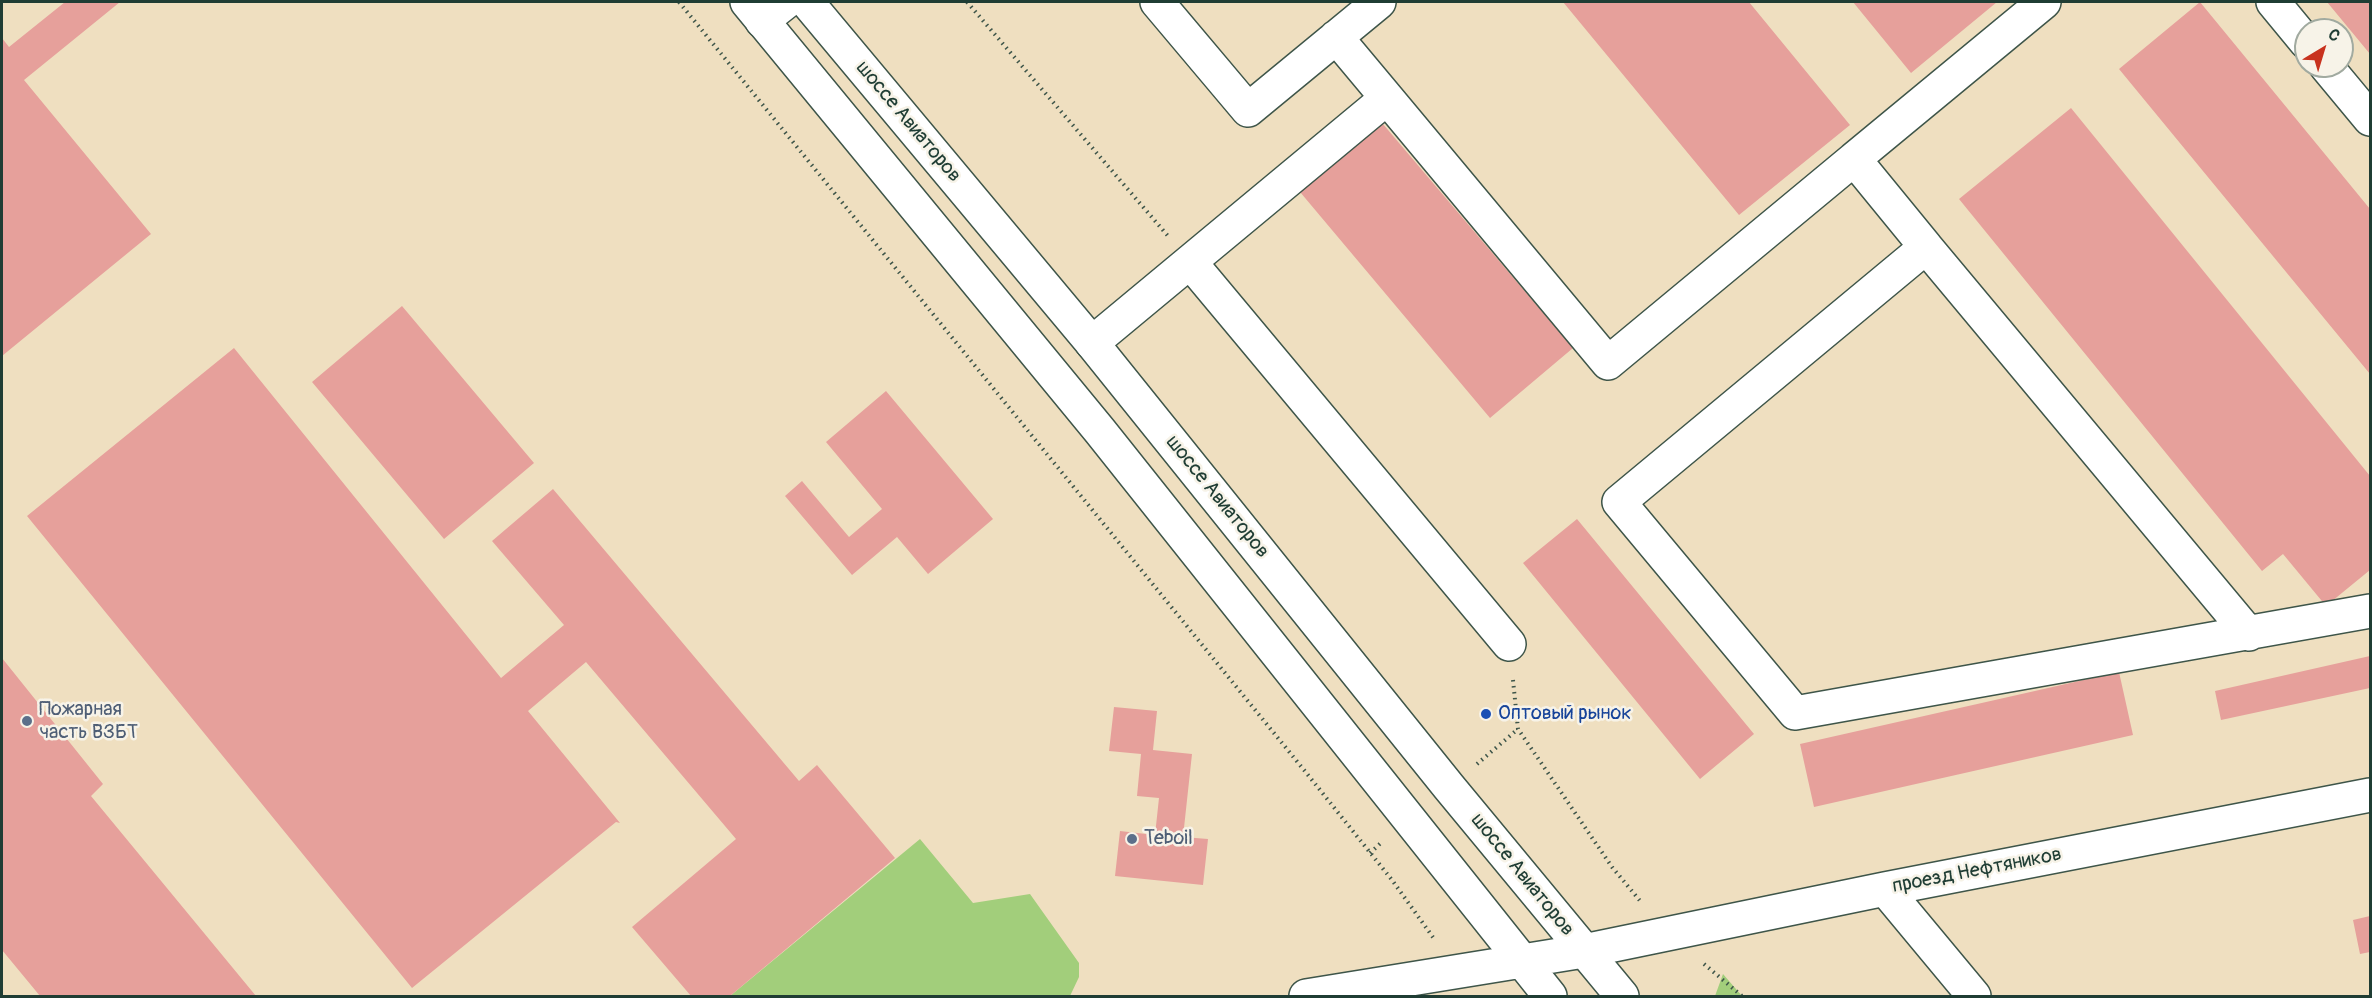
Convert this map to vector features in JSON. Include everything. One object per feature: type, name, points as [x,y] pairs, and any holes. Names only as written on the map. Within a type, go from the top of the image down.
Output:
[{"type":"main road","name":"шоссе Авиаторов","points":[[807,2],[1092,343],[1449,787],[1622,996]]},
{"type":"main road","points":[[1157,2],[1248,110],[1379,2]]},
{"type":"main road","points":[[2273,2],[2294,27]]},
{"type":"main road","points":[[1336,37],[1608,363],[2039,3]]},
{"type":"main road","points":[[765,8],[1550,996]]},
{"type":"main road","points":[[2336,78],[2370,119]]},
{"type":"main road","points":[[1092,343],[1387,98]]},
{"type":"main road","points":[[1854,159],[2249,634]]},
{"type":"main road","points":[[1926,247],[1619,502],[1796,713],[2370,611]]},
{"type":"main road","points":[[1190,261],[1509,644]]},
{"type":"main road","name":"проезд Нефтяников","points":[[1306,996],[1584,951],[1885,889],[2370,795]]},
{"type":"main road","points":[[1885,889],[1974,996]]},
{"type":"path","points":[[679,2],[1386,872],[1457,971]]},
{"type":"path","points":[[967,2],[1190,261]]},
{"type":"path","points":[[1509,644],[1518,729],[1612,867]]},
{"type":"green space","points":[[920,839],[973,903],[1030,894],[1079,963],[1079,977],[1070,996],[730,996]]},
{"type":"green space","points":[[1723,974],[1742,996],[1715,996]]},
{"type":"building","points":[[65,2],[120,2],[24,80],[151,234],[2,356],[2,38],[9,47]]},
{"type":"building","points":[[1563,2],[1749,2],[1850,125],[1739,215]]},
{"type":"building","points":[[1853,2],[1997,2],[1911,73]]},
{"type":"building","points":[[2200,2],[2370,209],[2370,374],[2119,69]]},
{"type":"building","points":[[2327,2],[2370,2],[2370,54],[2354,35],[2354,18],[2340,18]]},
{"type":"building","points":[[2071,108],[2370,476],[2370,570],[2326,606],[2283,554],[2262,571],[1959,199]]},
{"type":"building","points":[[1377,117],[1573,348],[1490,418],[1295,186]]},
{"type":"building","points":[[402,306],[534,463],[444,539],[312,382]]},
{"type":"building","points":[[234,348],[501,678],[564,625],[492,541],[553,489],[799,781],[817,765],[895,858],[730,996],[691,996],[632,927],[736,839],[586,662],[528,711],[620,823],[616,822],[412,988],[27,516]]},
{"type":"building","points":[[886,391],[993,519],[928,574],[897,537],[852,575],[785,496],[802,481],[849,537],[882,509],[826,442]]},
{"type":"building","points":[[1577,519],[1754,734],[1700,779],[1523,563]]},
{"type":"building","points":[[2370,656],[2370,688],[2221,720],[2215,691]]},
{"type":"building","points":[[2,658],[103,784],[91,796],[256,996],[40,996],[2,950]]},
{"type":"building","points":[[2119,672],[2133,735],[1814,807],[1800,744]]},
{"type":"building","points":[[1114,707],[1157,711],[1153,750],[1192,754],[1183,837],[1208,839],[1203,885],[1115,876],[1120,831],[1155,835],[1159,798],[1137,796],[1141,754],[1109,751]]},
{"type":"building","points":[[2370,916],[2370,952],[2360,954],[2353,920]]},
{"type":"place","name":"Оптовый рынок","points":[[1486,714]]},
{"type":"place","name":"Пожарная часть ВЗБТ","points":[[27,721]]},
{"type":"place","name":"Teboil","points":[[1132,839]]}]
